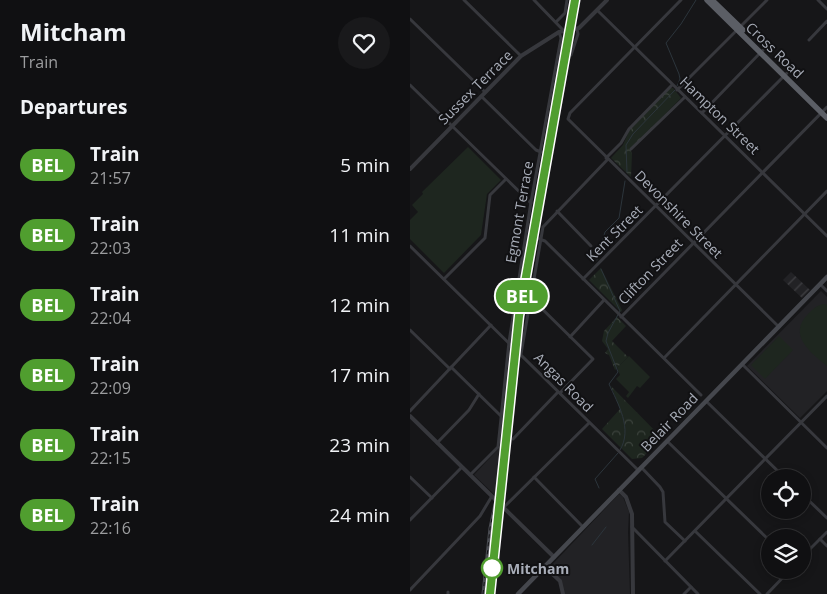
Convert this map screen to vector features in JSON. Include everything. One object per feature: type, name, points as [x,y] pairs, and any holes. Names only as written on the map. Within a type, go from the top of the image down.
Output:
[{"type":"highway","name":"Cross Road","points":[[707,0],[825,110],[827,118]]},
{"type":"highway","name":"Cross Road","points":[[712,0],[738,29]]},
{"type":"main road","name":"Belair Road","points":[[514,594],[554,557],[827,277]]},
{"type":"main road","name":"Belair Road","points":[[518,594],[527,583]]},
{"type":"street","points":[[464,0],[521,56]]},
{"type":"street","points":[[534,0],[556,22],[561,31],[576,29],[606,0]]},
{"type":"street","points":[[556,22],[565,14],[567,0]]},
{"type":"street","points":[[634,48],[681,0]]},
{"type":"street","points":[[676,89],[767,0]]},
{"type":"street","points":[[818,0],[827,9]]},
{"type":"street","name":"Hampton Street","points":[[597,10],[827,236]]},
{"type":"street","points":[[410,19],[485,92]]},
{"type":"street","points":[[808,40],[827,21]]},
{"type":"street","points":[[571,55],[578,34],[576,29]]},
{"type":"street","name":"Sussex Terrace","points":[[410,169],[521,56],[561,31]]},
{"type":"street","name":"Egmont Terrace","points":[[470,475],[498,447],[509,342],[530,204],[561,31]]},
{"type":"street","name":"Devonshire Street","points":[[634,48],[568,115],[569,121],[778,327]]},
{"type":"street","points":[[702,114],[761,51]]},
{"type":"street","name":"Kent Street","points":[[583,279],[786,75]]},
{"type":"street","points":[[521,354],[544,225],[621,143],[629,129],[672,84]]},
{"type":"street","points":[[410,85],[530,204]]},
{"type":"street","points":[[481,96],[540,152]]},
{"type":"street","points":[[631,150],[685,97]]},
{"type":"street","name":"Clifton Street","points":[[621,317],[825,110]]},
{"type":"street","points":[[444,279],[485,238],[490,195],[506,179]]},
{"type":"street","points":[[664,358],[827,191]]},
{"type":"street","points":[[557,211],[591,246]]},
{"type":"street","points":[[540,239],[545,241],[701,395]]},
{"type":"street","name":"Angas Road","points":[[410,246],[621,455],[645,472],[660,486],[663,492],[665,522],[685,541]]},
{"type":"street","points":[[820,284],[827,291]]},
{"type":"street","points":[[512,439],[593,359],[532,299]]},
{"type":"street","points":[[570,336],[604,300]]},
{"type":"street","points":[[410,411],[491,325]]},
{"type":"street","points":[[410,330],[501,416]]},
{"type":"street","points":[[742,364],[827,448]]},
{"type":"street","points":[[437,442],[469,410],[479,394]]},
{"type":"street","points":[[665,561],[827,396]]},
{"type":"street","points":[[706,401],[777,469]]},
{"type":"street","points":[[410,416],[554,557]]},
{"type":"street","points":[[504,507],[589,423]]},
{"type":"street","points":[[667,441],[761,532]]},
{"type":"street","points":[[410,520],[462,467]]},
{"type":"street","points":[[410,477],[432,498]]},
{"type":"street","points":[[534,477],[583,526]]},
{"type":"street","points":[[619,490],[626,497],[630,506],[633,594]]},
{"type":"street","points":[[410,590],[480,516],[492,496]]},
{"type":"street","points":[[811,503],[827,518]]},
{"type":"street","points":[[632,527],[698,594]]},
{"type":"street","points":[[695,531],[760,594]]},
{"type":"street","points":[[811,548],[827,532]]},
{"type":"street","points":[[632,536],[638,534]]},
{"type":"street","points":[[820,539],[827,546]]},
{"type":"street","points":[[544,566],[560,582],[562,594]]},
{"type":"street","points":[[767,594],[781,579]]},
{"type":"street","points":[[684,594],[691,587]]},
{"type":"shaded area","points":[[791,272],[810,290],[802,298],[783,280]]},
{"type":"shaded area","points":[[821,291],[827,297],[827,391],[800,418],[747,366]]},
{"type":"shaded area","points":[[500,447],[495,495],[474,475]]},
{"type":"shaded area","points":[[619,494],[623,497],[629,512],[630,594],[564,594],[561,580],[549,568]]},
{"type":"green space","points":[[670,88],[673,88],[681,98],[630,148],[632,154],[631,177],[611,158],[623,145],[630,129]]},
{"type":"green space","points":[[468,147],[501,180],[487,194],[481,235],[444,273],[410,239],[410,220],[418,212],[412,205],[423,194],[422,192]]},
{"type":"green space","points":[[601,268],[622,310],[621,312],[589,280]]},
{"type":"green space","points":[[827,305],[827,366],[808,349],[801,336],[800,329],[802,322],[808,314],[817,306]]},
{"type":"green space","points":[[617,317],[626,326],[612,341],[628,357],[615,370],[609,355],[605,353],[608,349],[602,341],[604,331]]},
{"type":"green space","points":[[779,336],[793,350],[765,379],[751,365]]},
{"type":"green space","points":[[629,356],[650,377],[640,388],[637,386],[628,398],[626,396],[629,392],[616,379],[620,375],[617,368]]},
{"type":"green space","points":[[611,386],[662,438],[642,458],[632,459],[602,429],[620,409]]},
{"type":"waterway","points":[[677,86],[680,79],[679,74],[666,43],[696,0]]},
{"type":"waterway","points":[[627,172],[626,145],[633,134],[675,90]]},
{"type":"waterway","points":[[597,260],[605,232],[619,218],[625,181]]},
{"type":"waterway","points":[[601,269],[620,311],[608,333],[606,341],[618,372],[609,384],[620,408],[625,425],[624,442],[620,450]]},
{"type":"waterway","points":[[599,488],[595,479],[618,453]]},
{"type":"waterway","points":[[592,545],[606,527]]},
{"type":"railway","points":[[483,594],[490,528],[499,485],[519,306],[573,0]]},
{"type":"train","name":"BEL","points":[[490,594],[519,316],[575,0]]},
{"type":"place","name":"Mitcham","points":[[492,568]]}]
